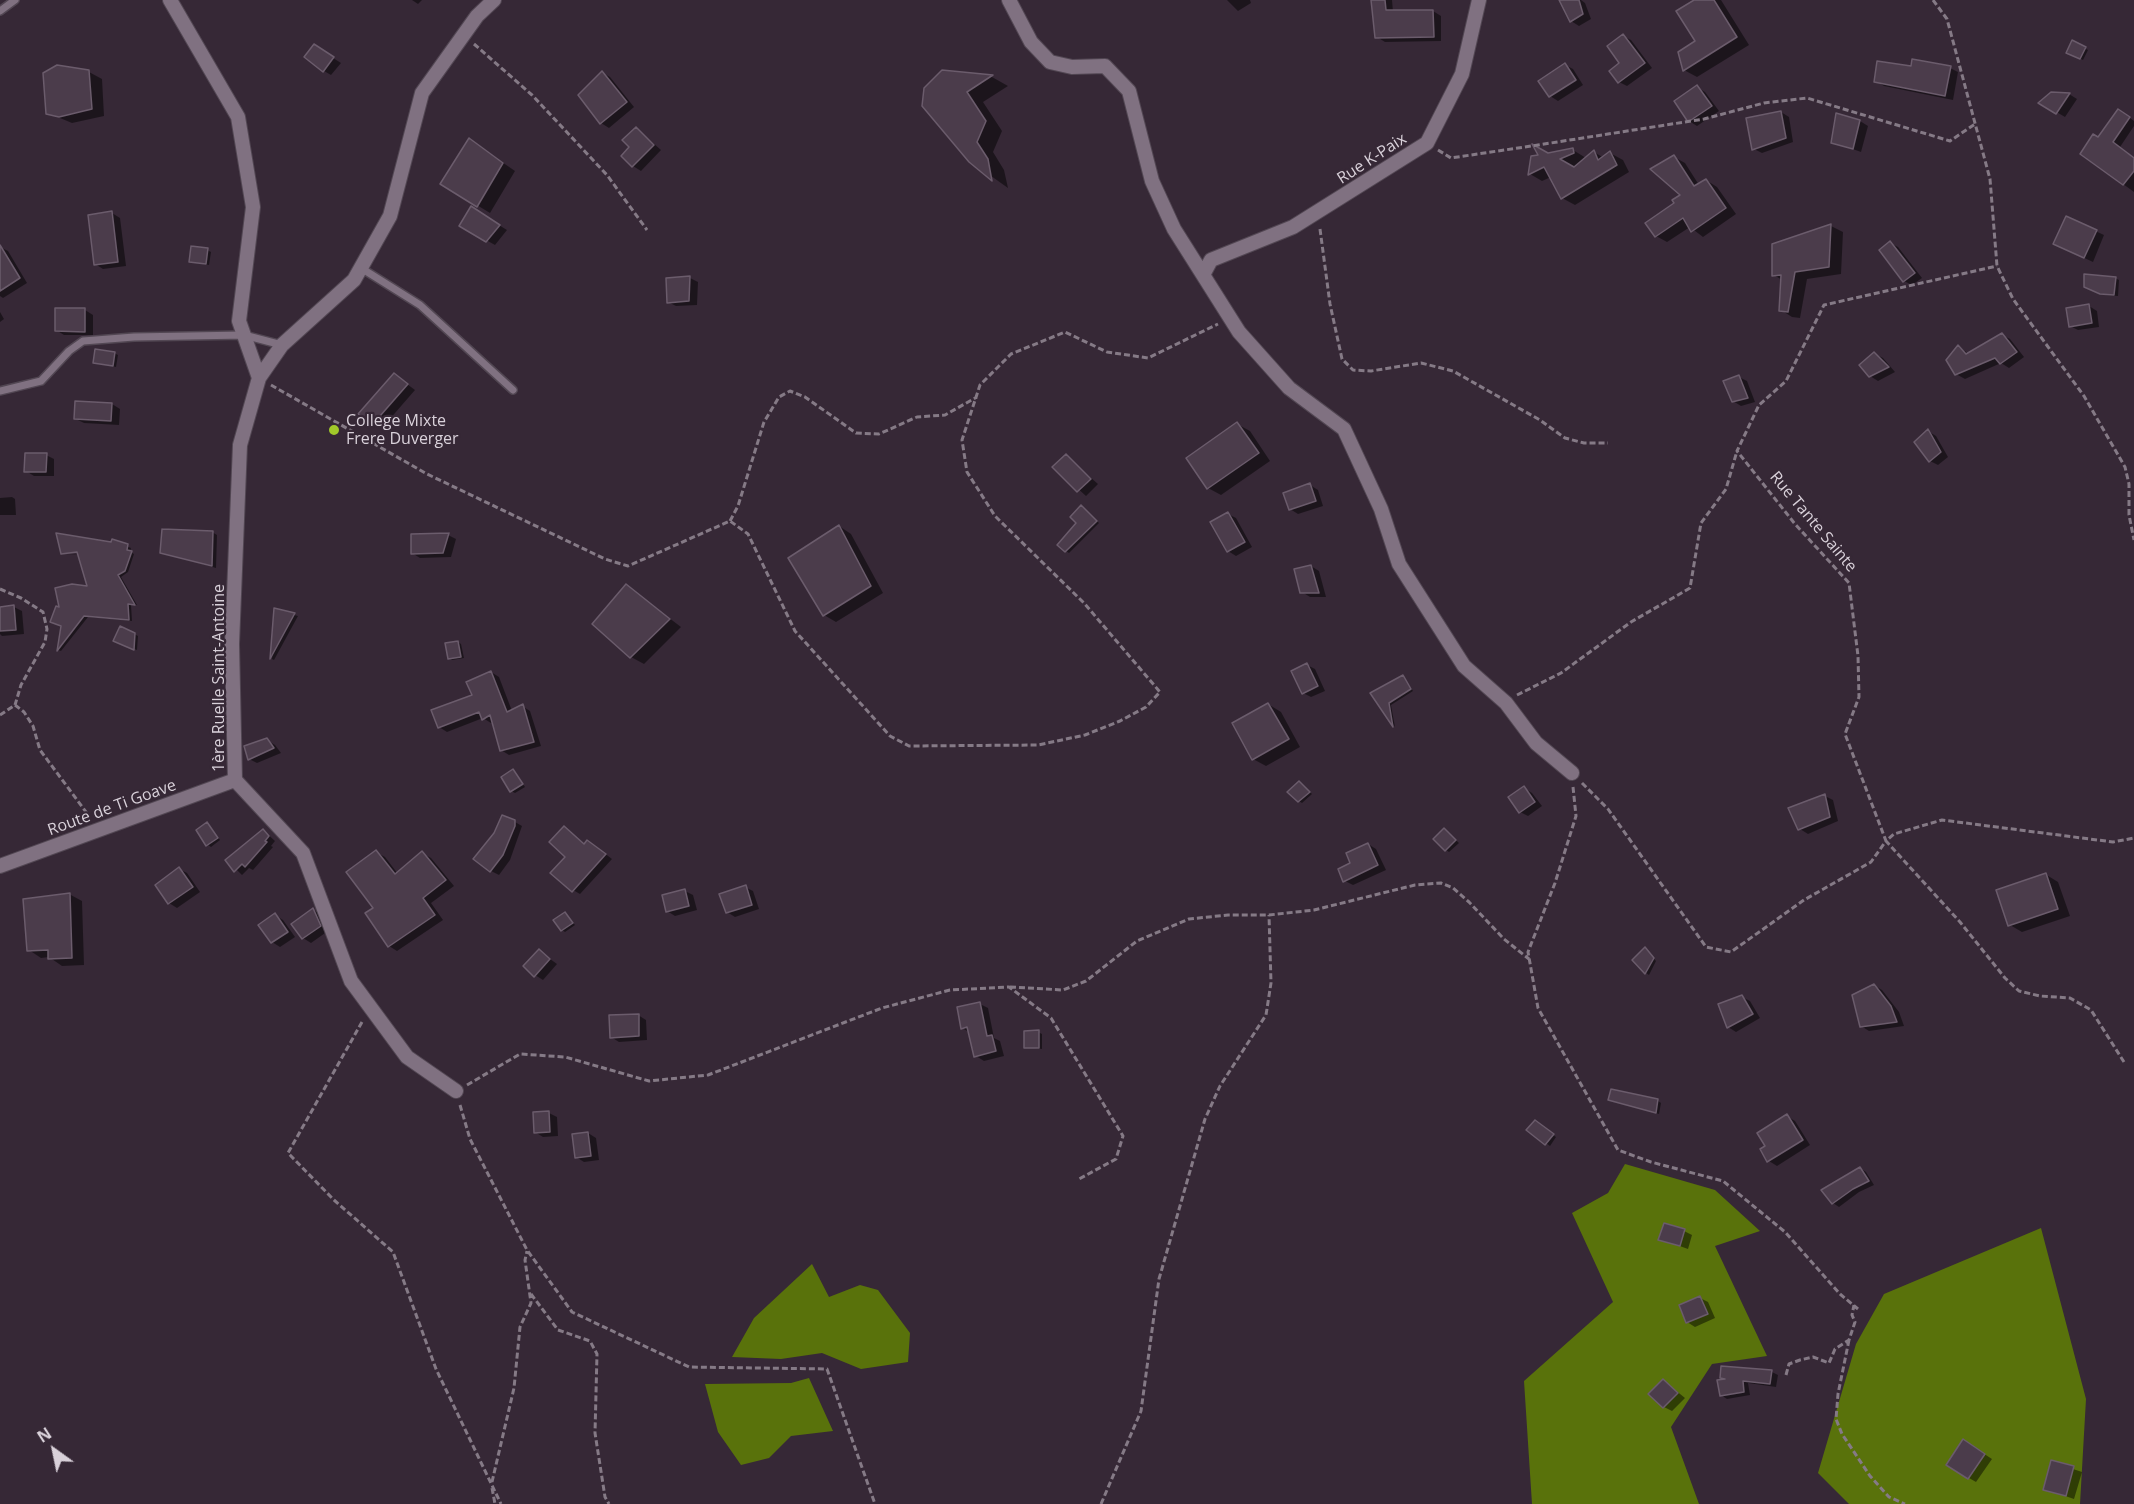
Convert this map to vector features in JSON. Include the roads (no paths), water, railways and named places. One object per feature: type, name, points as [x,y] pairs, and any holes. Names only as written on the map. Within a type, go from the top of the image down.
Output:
[{"type":"street","points":[[170,0],[238,117],[254,207],[239,321],[259,378]]},
{"type":"street","name":"1ère Ruelle Saint-Antoine","points":[[456,1091],[407,1057],[351,981],[303,854],[235,780],[232,644],[240,445],[259,378],[282,345],[354,280],[390,216],[422,93],[477,16],[494,0]]},
{"type":"street","points":[[1009,0],[1031,42],[1050,62],[1072,67],[1105,66],[1129,91],[1152,181],[1174,229],[1239,332],[1289,388],[1344,429],[1381,510],[1399,564],[1464,666],[1506,703],[1536,743],[1572,773]]},
{"type":"street","name":"Rue K-Paix","points":[[1203,274],[1211,260],[1293,227],[1427,142],[1462,74],[1479,0]]},
{"type":"street","name":"Route de Ti Goave","points":[[0,866],[235,780]]},
{"type":"lane","points":[[0,10],[15,0]]},
{"type":"lane","points":[[361,268],[420,305],[513,390]]},
{"type":"lane","points":[[0,391],[41,381],[69,351],[83,341],[134,337],[244,335],[282,345]]},
{"type":"place","name":"College Mixte Frere Duverger","points":[[334,430]]}]
